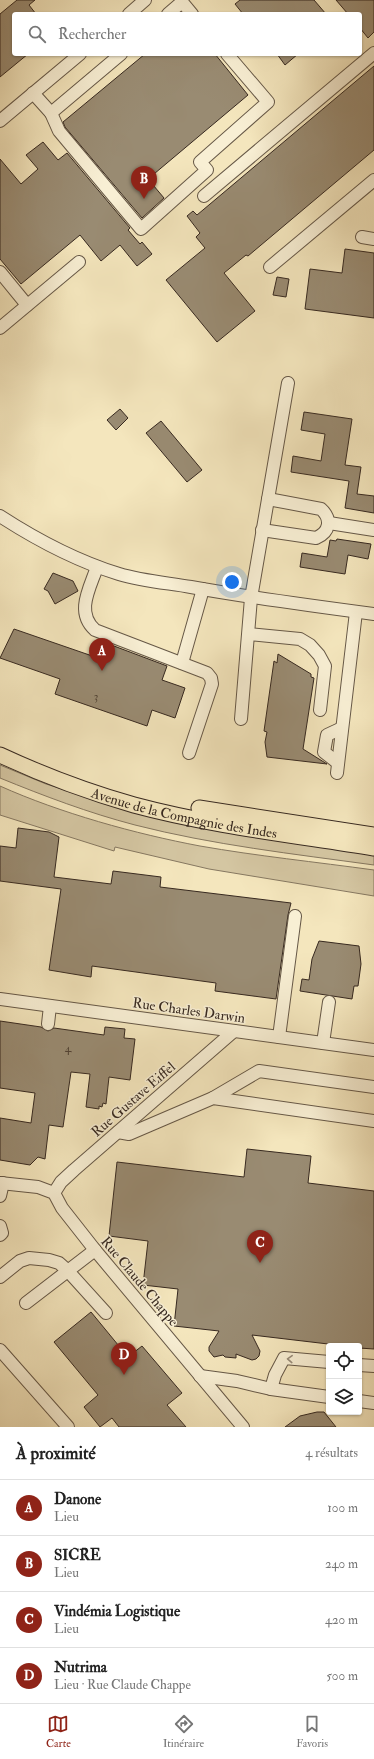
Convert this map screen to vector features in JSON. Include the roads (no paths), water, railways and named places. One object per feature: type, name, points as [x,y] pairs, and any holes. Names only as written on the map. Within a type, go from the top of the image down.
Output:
[{"type":"main road","name":"Avenue de la Compagnie des Indes","points":[[0,745],[106,786],[163,801],[233,815],[374,835]]},
{"type":"main road","name":"Avenue de la Compagnie des Indes","points":[[0,755],[90,791],[135,805],[227,825],[374,848]]},
{"type":"street","points":[[130,12],[145,0]]},
{"type":"street","points":[[170,12],[181,1],[190,12]]},
{"type":"street","points":[[204,196],[374,53]]},
{"type":"street","points":[[0,121],[78,56]]},
{"type":"street","points":[[51,113],[119,56]]},
{"type":"street","points":[[33,93],[51,113],[60,132],[141,229],[207,170],[200,162],[268,102],[229,56]]},
{"type":"street","points":[[270,267],[374,180]]},
{"type":"street","points":[[0,328],[79,262]]},
{"type":"street","points":[[0,272],[28,305]]},
{"type":"street","points":[[241,719],[251,598],[288,383]]},
{"type":"street","points":[[262,530],[316,538],[325,533],[329,523],[328,518],[321,509],[268,499]]},
{"type":"street","points":[[0,516],[53,547],[98,567],[121,575],[251,598],[374,614]]},
{"type":"street","points":[[329,523],[374,530]]},
{"type":"street","points":[[98,567],[85,604],[85,619],[89,625],[95,630],[207,673],[212,681],[189,753]]},
{"type":"street","points":[[182,663],[203,589]]},
{"type":"street","points":[[337,768],[356,612]]},
{"type":"street","points":[[249,634],[300,639],[310,645],[319,655],[325,666],[320,710]]},
{"type":"street","name":"Avenue de la Compagnie des Indes","points":[[0,750],[58,774],[114,794],[167,808],[218,818],[374,842]]},
{"type":"street","points":[[279,1037],[295,916]]},
{"type":"street","name":"Rue Charles Darwin","points":[[0,999],[374,1050]]},
{"type":"street","points":[[323,1043],[329,1002]]},
{"type":"street","points":[[48,1024],[50,1006]]},
{"type":"street","name":"Rue Gustave Eiffel","points":[[54,1193],[61,1182],[234,1031]]},
{"type":"street","points":[[118,1132],[129,1134],[213,1098],[259,1071],[374,1087]]},
{"type":"street","points":[[213,1098],[374,1121]]},
{"type":"street","points":[[0,1196],[2,1183],[38,1187],[54,1193]]},
{"type":"street","name":"Rue Claude Chappe","points":[[54,1193],[62,1208],[94,1250],[243,1427]]},
{"type":"street","points":[[0,1226],[2,1233],[0,1235]]},
{"type":"street","points":[[26,1303],[94,1250]]},
{"type":"street","points":[[0,1277],[20,1260],[29,1258],[49,1260],[59,1263],[106,1313]]},
{"type":"street","points":[[0,1350],[68,1427]]},
{"type":"street","points":[[271,1389],[275,1375],[284,1358],[326,1362]]},
{"type":"street","points":[[362,1364],[374,1366]]},
{"type":"street","points":[[200,1376],[238,1381],[271,1389],[326,1396]]},
{"type":"street","points":[[362,1401],[374,1403]]},
{"type":"place","name":"SICRE","points":[[144,199]]},
{"type":"place","name":"Danone","points":[[102,671]]},
{"type":"place","name":"Vindémia Logistique","points":[[260,1263]]},
{"type":"place","name":"Nutrima","points":[[124,1375]]}]
